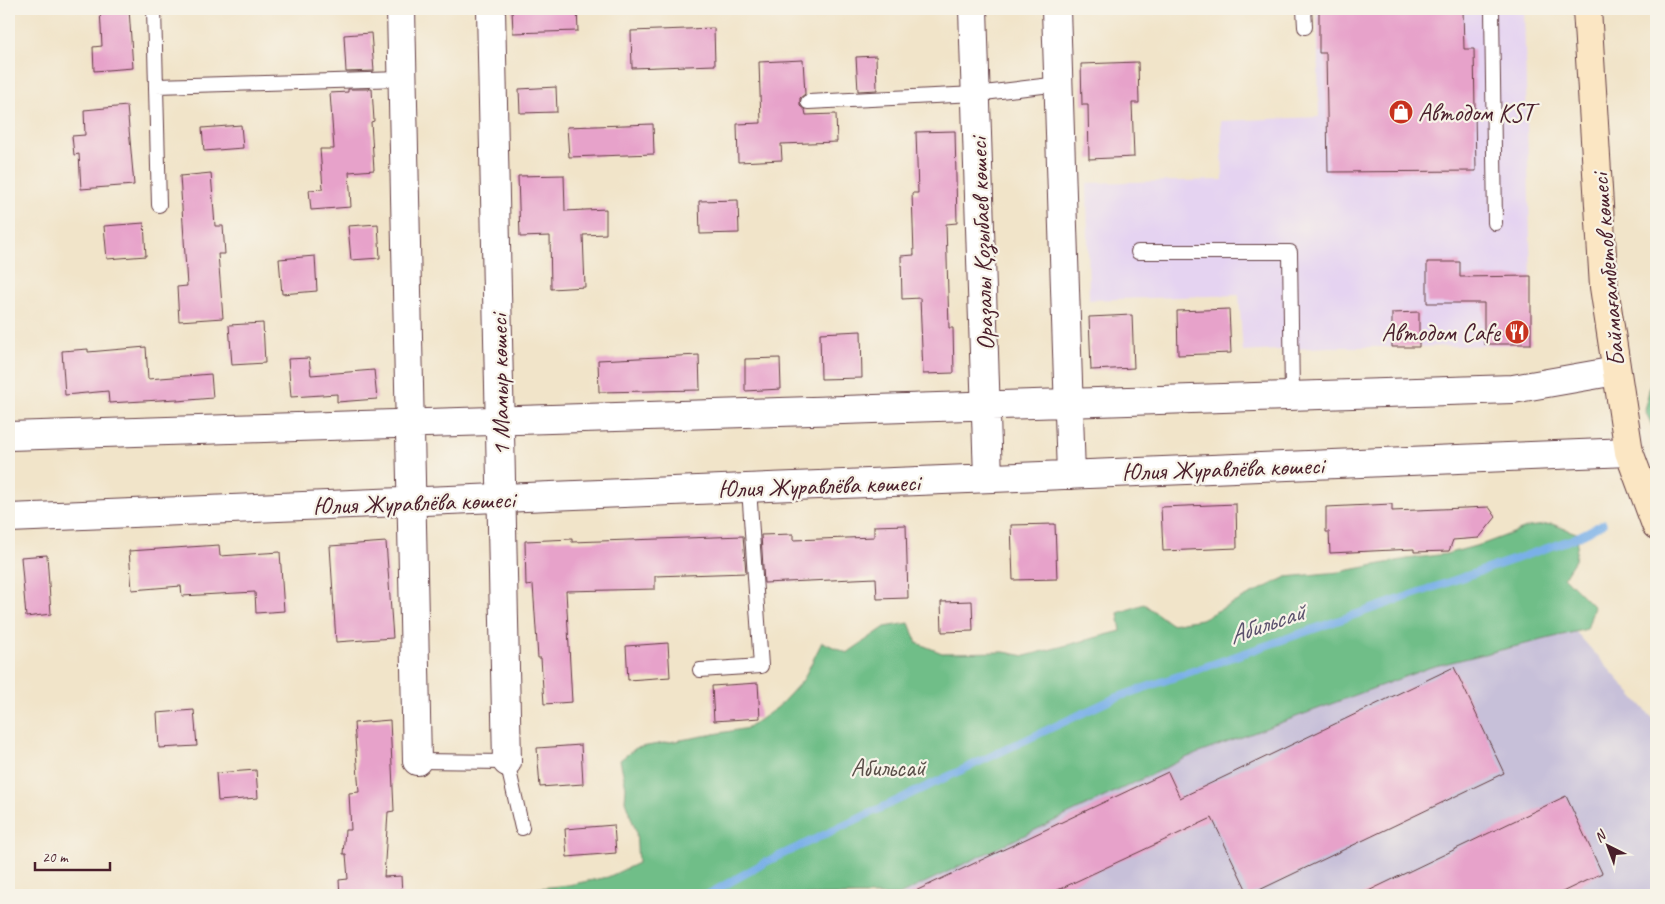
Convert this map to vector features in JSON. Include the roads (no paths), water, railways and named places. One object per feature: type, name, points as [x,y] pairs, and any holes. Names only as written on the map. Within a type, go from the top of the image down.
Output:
[{"type":"main road","name":"Баймағамбетов көшесі","points":[[1587,9],[1604,287],[1629,452],[1656,525]]},
{"type":"street","points":[[401,9],[417,761]]},
{"type":"street","name":"1 Мамыр көшесі","points":[[491,9],[507,762]]},
{"type":"street","name":"Оразалы Қозыбаев көшесі","points":[[973,9],[988,478]]},
{"type":"street","points":[[1056,9],[1071,475]]},
{"type":"street","points":[[9,436],[1512,389],[1616,371]]},
{"type":"street","name":"Юлия Журавлёва көшесі","points":[[9,518],[1629,452]]},
{"type":"lane","points":[[154,9],[159,205]]},
{"type":"lane","points":[[1304,9],[1305,27]]},
{"type":"lane","points":[[1492,9],[1495,223]]},
{"type":"lane","points":[[156,86],[402,79]]},
{"type":"lane","points":[[808,102],[976,94],[1059,84]]},
{"type":"lane","points":[[1138,252],[1290,252],[1292,396]]},
{"type":"lane","points":[[700,670],[761,666],[749,488]]},
{"type":"lane","points":[[417,761],[507,762],[522,828]]},
{"type":"waterway","name":"Абильсай","points":[[707,895],[764,863],[1115,698],[1573,539],[1603,524]]},
{"type":"place","name":"Автодом KST","points":[[1401,112]]},
{"type":"place","name":"Автодом Cafe","points":[[1517,332]]}]
